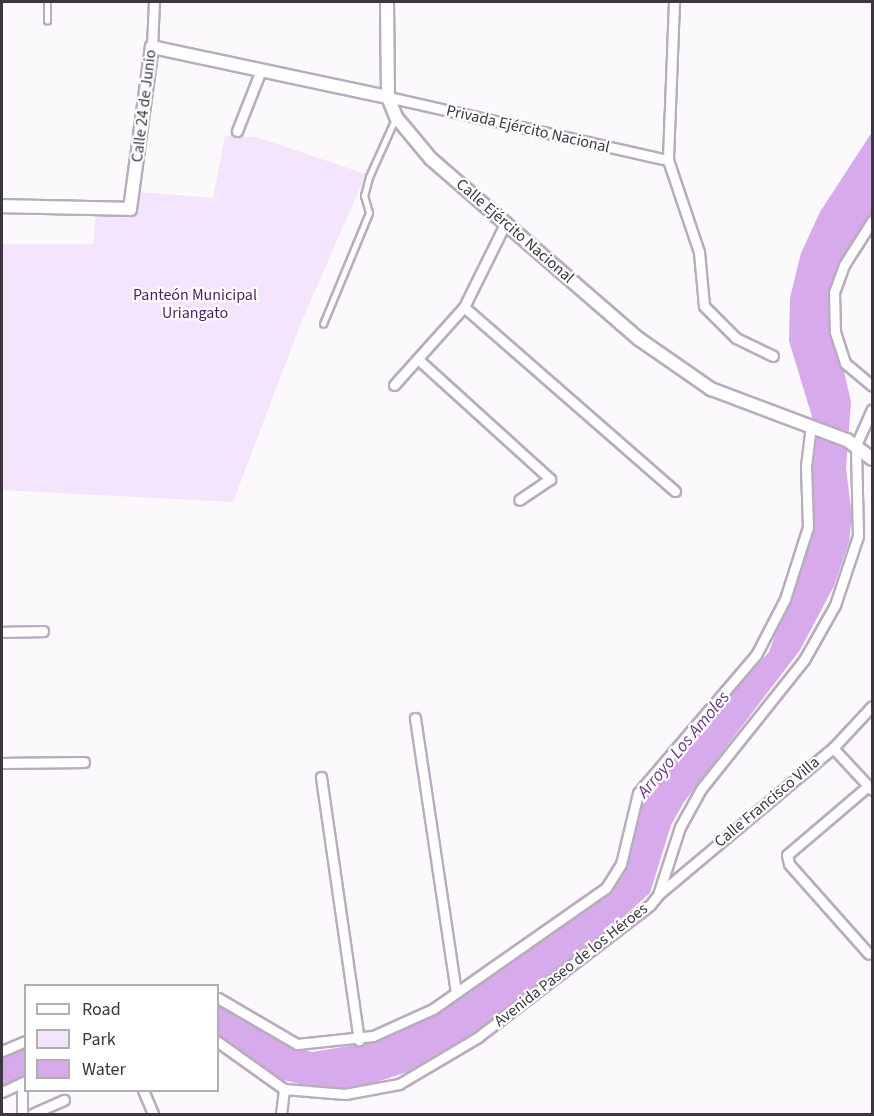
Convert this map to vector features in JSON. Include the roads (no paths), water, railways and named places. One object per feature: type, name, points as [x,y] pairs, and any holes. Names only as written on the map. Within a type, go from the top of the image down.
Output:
[{"type":"street","name":"Calle 24 de Junio","points":[[2,206],[130,209],[152,47],[154,2]]},
{"type":"street","points":[[152,47],[388,98],[387,2]]},
{"type":"street","points":[[674,2],[668,160],[699,252],[704,306],[736,338],[773,356]]},
{"type":"street","points":[[237,131],[261,70]]},
{"type":"street","name":"Calle Ejército Nacional","points":[[388,98],[396,117],[431,159],[639,339],[711,389],[851,443],[873,459]]},
{"type":"street","name":"Privada Ejército Nacional","points":[[388,98],[668,160]]},
{"type":"street","points":[[873,221],[844,265],[834,291],[835,332],[845,363],[873,386]]},
{"type":"street","points":[[394,385],[420,361],[464,307],[506,222]]},
{"type":"street","points":[[464,307],[675,490]]},
{"type":"street","points":[[420,361],[550,479],[519,500]]},
{"type":"street","name":"Avenida Paseo de los Héroes","points":[[284,1089],[345,1094],[415,1077],[549,985],[658,895],[680,827],[701,789],[804,660],[846,580],[858,536],[851,443],[873,409]]},
{"type":"street","points":[[219,999],[297,1044],[359,1040],[410,1020],[456,992],[606,888],[621,864],[638,793],[678,750],[768,635],[808,527],[806,466],[813,429]]},
{"type":"street","points":[[2,632],[43,631]]},
{"type":"street","name":"Calle Francisco Villa","points":[[658,895],[833,748],[873,706]]},
{"type":"street","points":[[416,718],[456,992]]},
{"type":"street","points":[[833,748],[870,788],[788,855],[789,864],[869,954]]},
{"type":"street","points":[[2,763],[84,762]]},
{"type":"street","points":[[321,777],[359,1040]]},
{"type":"street","points":[[2,1051],[24,1042]]},
{"type":"street","points":[[219,1043],[284,1089],[281,1114]]},
{"type":"street","points":[[2,1092],[24,1082],[22,1114]]},
{"type":"street","points":[[144,1092],[153,1114]]},
{"type":"street","points":[[32,1114],[64,1100]]},
{"type":"lane","points":[[46,21],[47,2]]},
{"type":"lane","points":[[323,324],[369,213],[364,196],[369,177],[396,117]]},
{"type":"water","name":"Arroyo Los Amoles","points":[[872,132],[872,221],[834,292],[835,332],[851,402],[846,468],[852,517],[849,542],[834,586],[800,650],[684,802],[671,825],[650,893],[601,937],[475,1032],[407,1072],[350,1091],[323,1090],[272,1077],[219,1039],[219,1005],[279,1041],[312,1052],[373,1042],[419,1022],[463,995],[613,886],[624,866],[640,797],[769,652],[815,526],[812,478],[817,433],[789,341],[790,298],[801,253],[820,212]]},
{"type":"water","points":[[24,1047],[24,1078],[2,1086],[2,1058]]},
{"type":"park label","name":"Panteón Municipal Uriangato","points":[[195,304]]}]
